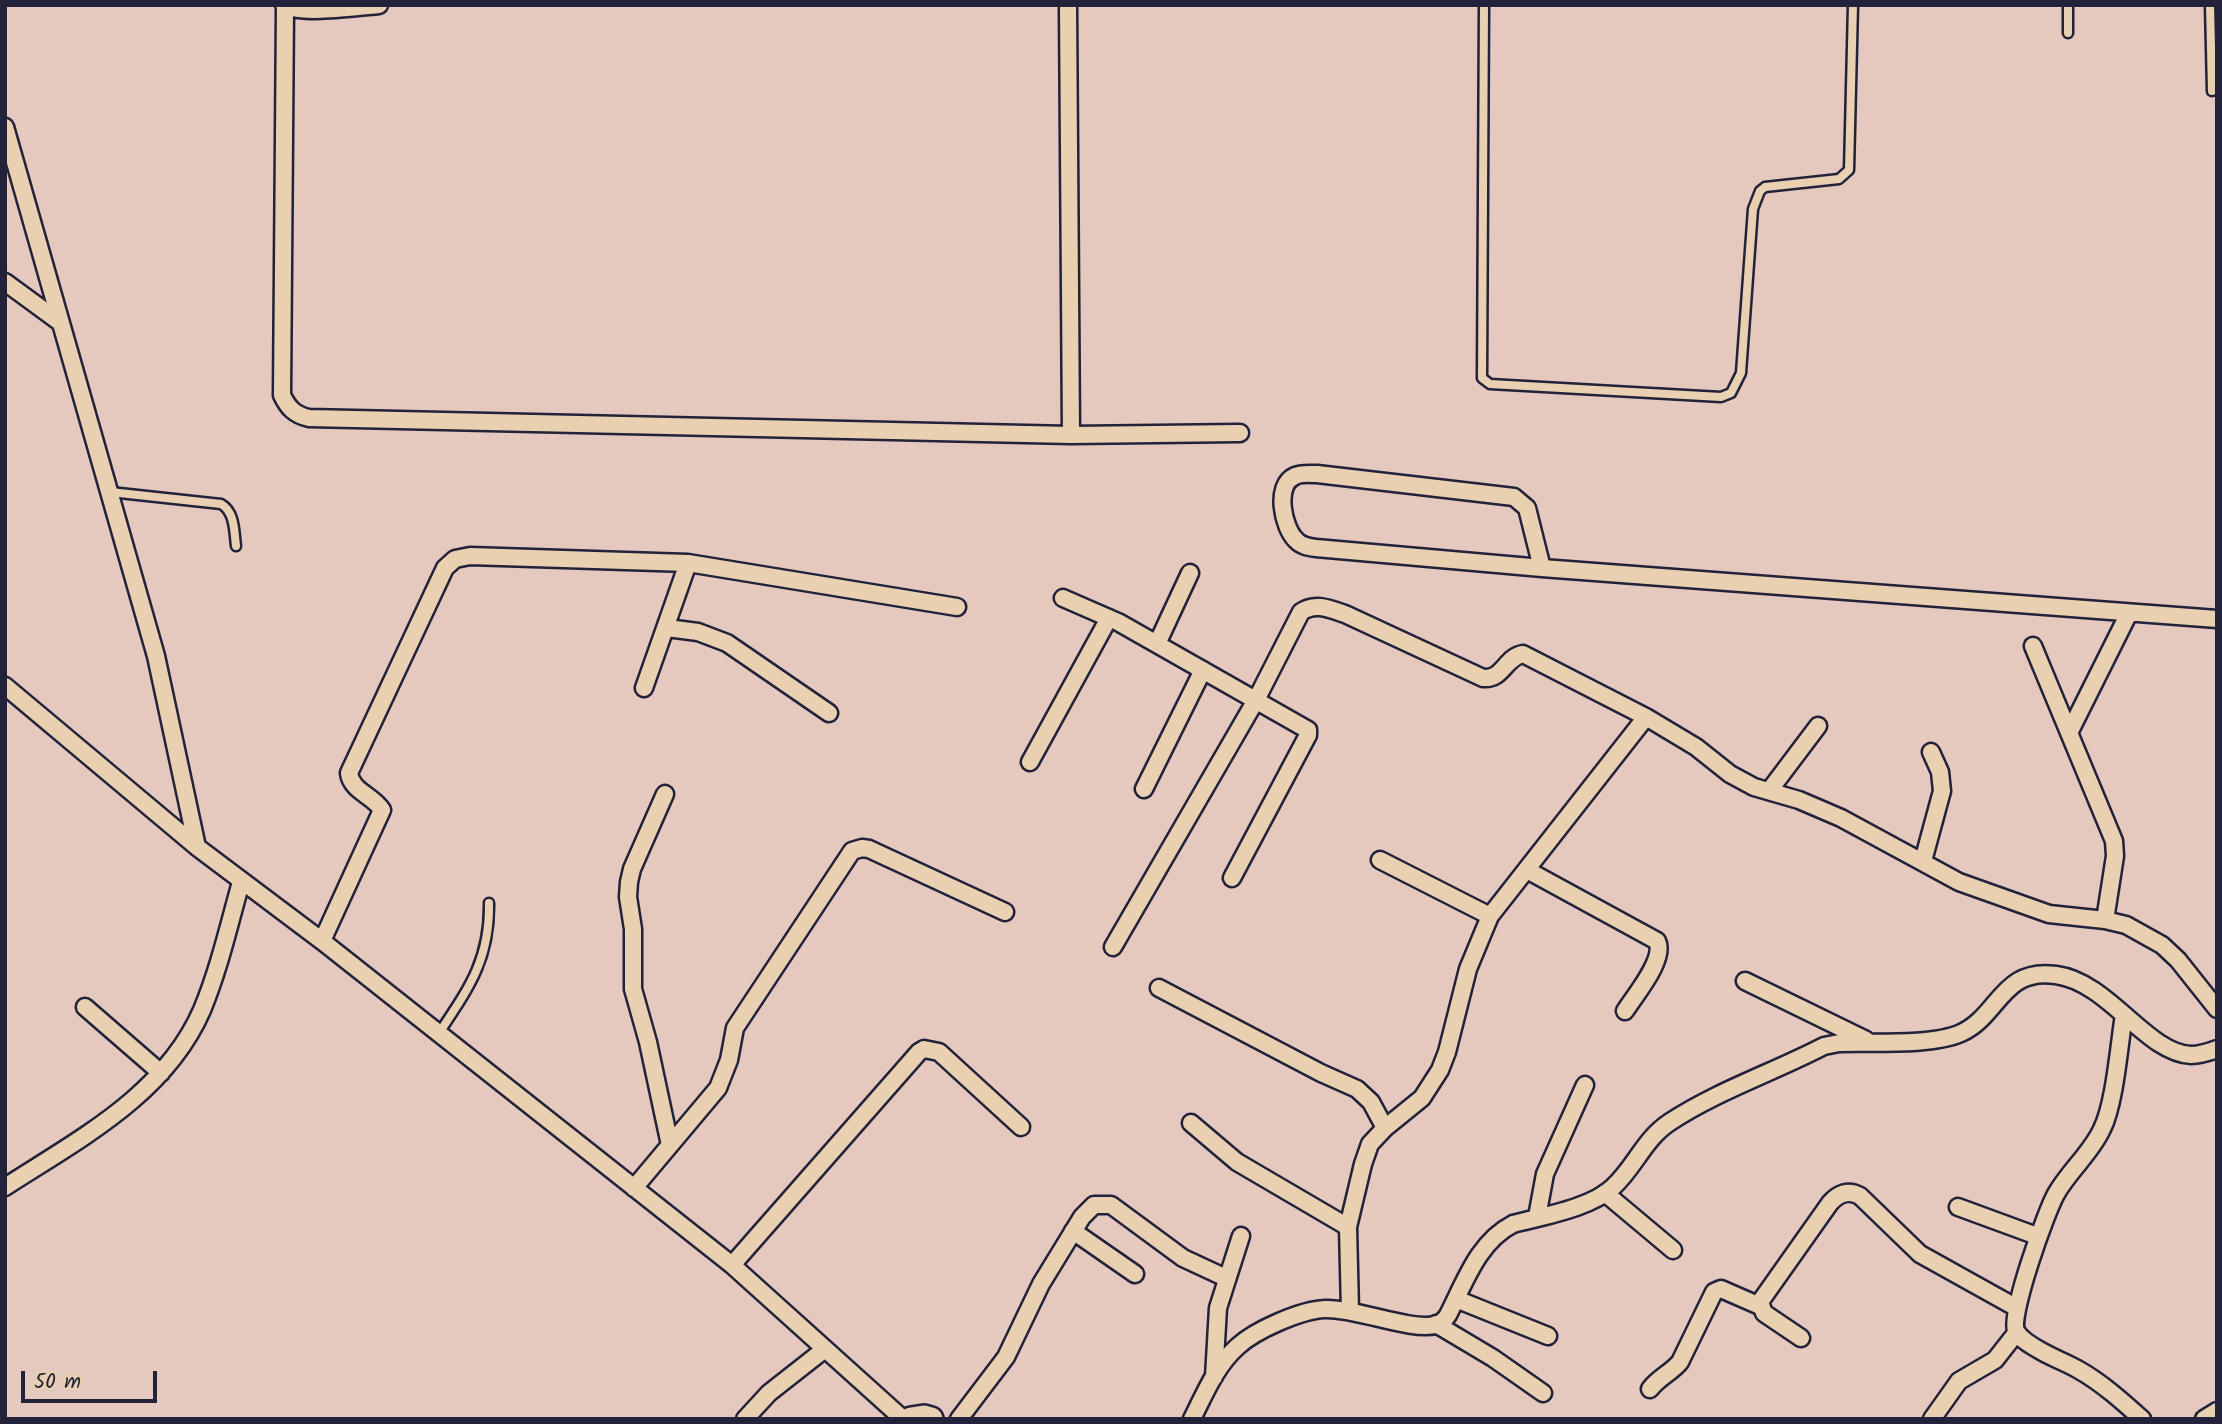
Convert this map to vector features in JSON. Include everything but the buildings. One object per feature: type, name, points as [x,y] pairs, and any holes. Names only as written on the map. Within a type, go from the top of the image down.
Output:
[{"type":"main road","points":[[911,1419],[924,1416],[931,1419]]},
{"type":"street","points":[[379,5],[306,10],[285,6],[282,395],[286,404],[300,416],[1071,435],[1240,433]]},
{"type":"street","points":[[1068,5],[1071,435]]},
{"type":"street","points":[[5,127],[156,656],[197,847]]},
{"type":"street","points":[[5,282],[61,323]]},
{"type":"street","points":[[1542,568],[1527,508],[1514,497],[1317,474],[1293,477],[1287,482],[1283,492],[1283,510],[1287,525],[1294,539],[1304,546],[1542,568],[2217,619]]},
{"type":"street","points":[[322,941],[382,812],[382,807],[354,785],[349,773],[439,580],[450,563],[470,556],[688,563],[957,607]]},
{"type":"street","points":[[644,688],[688,563]]},
{"type":"street","points":[[1157,644],[1190,573]]},
{"type":"street","points":[[1063,598],[1109,618],[1306,728],[1308,734],[1232,878]]},
{"type":"street","points":[[1112,947],[1256,700],[1301,612],[1313,606],[1345,614],[1483,678],[1498,675],[1513,657],[1523,654],[1646,717],[1696,747],[1730,774],[1754,787],[1841,818],[1959,882],[2049,914],[2126,925],[2162,945],[2185,968],[2217,1009]]},
{"type":"street","points":[[2070,731],[2129,613]]},
{"type":"street","points":[[1030,762],[1109,618]]},
{"type":"street","points":[[667,628],[698,632],[727,643],[829,713]]},
{"type":"street","points":[[2033,646],[2114,841],[2115,856],[2105,920]]},
{"type":"street","points":[[1144,789],[1203,670]]},
{"type":"street","points":[[5,686],[197,847],[322,941],[732,1265],[903,1419]]},
{"type":"street","points":[[1350,1311],[1348,1227],[1366,1152],[1385,1128],[1422,1098],[1440,1069],[1447,1052],[1468,969],[1490,916],[1646,717]]},
{"type":"street","points":[[1769,791],[1818,726]]},
{"type":"street","points":[[1923,861],[1942,791],[1940,772],[1931,752]]},
{"type":"street","points":[[665,794],[632,869],[628,897],[633,929],[633,989],[648,1042],[670,1145]]},
{"type":"street","points":[[634,1188],[718,1088],[729,1060],[735,1028],[852,851],[869,849],[1005,912]]},
{"type":"street","points":[[1380,860],[1490,916]]},
{"type":"street","points":[[1527,870],[1657,941],[1659,953],[1655,964],[1625,1011]]},
{"type":"street","points":[[5,1187],[92,1131],[146,1090],[162,1073],[201,1011],[241,882]]},
{"type":"street","points":[[1192,1419],[1214,1377],[1231,1353],[1256,1333],[1315,1310],[1350,1311],[1420,1325],[1436,1324],[1445,1320],[1478,1256],[1492,1238],[1513,1224],[1586,1203],[1605,1193],[1620,1180],[1645,1144],[1664,1126],[1686,1112],[1824,1046],[1839,1043],[1934,1040],[1963,1032],[1974,1024],[2008,987],[2024,978],[2039,974],[2071,977],[2090,986],[2175,1052],[2191,1055],[2217,1049]]},
{"type":"street","points":[[1745,981],[1870,1042]]},
{"type":"street","points":[[1159,988],[1321,1073],[1357,1089],[1371,1102],[1385,1128]]},
{"type":"street","points":[[85,1007],[162,1073]]},
{"type":"street","points":[[1932,1419],[1958,1381],[1995,1360],[2017,1332],[2017,1308],[2037,1236],[2056,1193],[2102,1129],[2108,1112],[2124,1014]]},
{"type":"street","points":[[732,1265],[924,1049],[939,1052],[1021,1127]]},
{"type":"street","points":[[1537,1217],[1545,1174],[1585,1085]]},
{"type":"street","points":[[1191,1123],[1237,1162],[1348,1227]]},
{"type":"street","points":[[1760,1307],[1762,1297],[1830,1203],[1840,1194],[1852,1192],[1870,1204],[1920,1254],[2017,1308]]},
{"type":"street","points":[[1605,1193],[1673,1250]]},
{"type":"street","points":[[959,1419],[1006,1357],[1041,1284],[1082,1217],[1094,1205],[1111,1205],[1183,1258],[1226,1278]]},
{"type":"street","points":[[1958,1206],[2037,1236]]},
{"type":"street","points":[[1073,1231],[1135,1274]]},
{"type":"street","points":[[1214,1377],[1218,1308],[1241,1236]]},
{"type":"street","points":[[1650,1389],[1680,1362],[1714,1292],[1721,1289],[1760,1307],[1764,1313],[1801,1338]]},
{"type":"street","points":[[1456,1299],[1548,1336]]},
{"type":"street","points":[[1436,1324],[1544,1393]]},
{"type":"street","points":[[2017,1332],[2031,1345],[2099,1383],[2142,1419]]},
{"type":"street","points":[[745,1419],[769,1393],[825,1349]]},
{"type":"street","points":[[2204,1419],[2217,1410]]},
{"type":"lane","points":[[1484,5],[1482,378],[1490,384],[1721,397],[1731,393],[1741,373],[1753,209],[1756,199],[1765,187],[1839,179],[1849,170],[1853,5]]},
{"type":"lane","points":[[2068,5],[2068,33]]},
{"type":"lane","points":[[2210,5],[2212,92]]},
{"type":"lane","points":[[110,492],[221,504],[232,515],[236,546]]},
{"type":"lane","points":[[439,1033],[479,966],[488,941],[489,903]]}]
